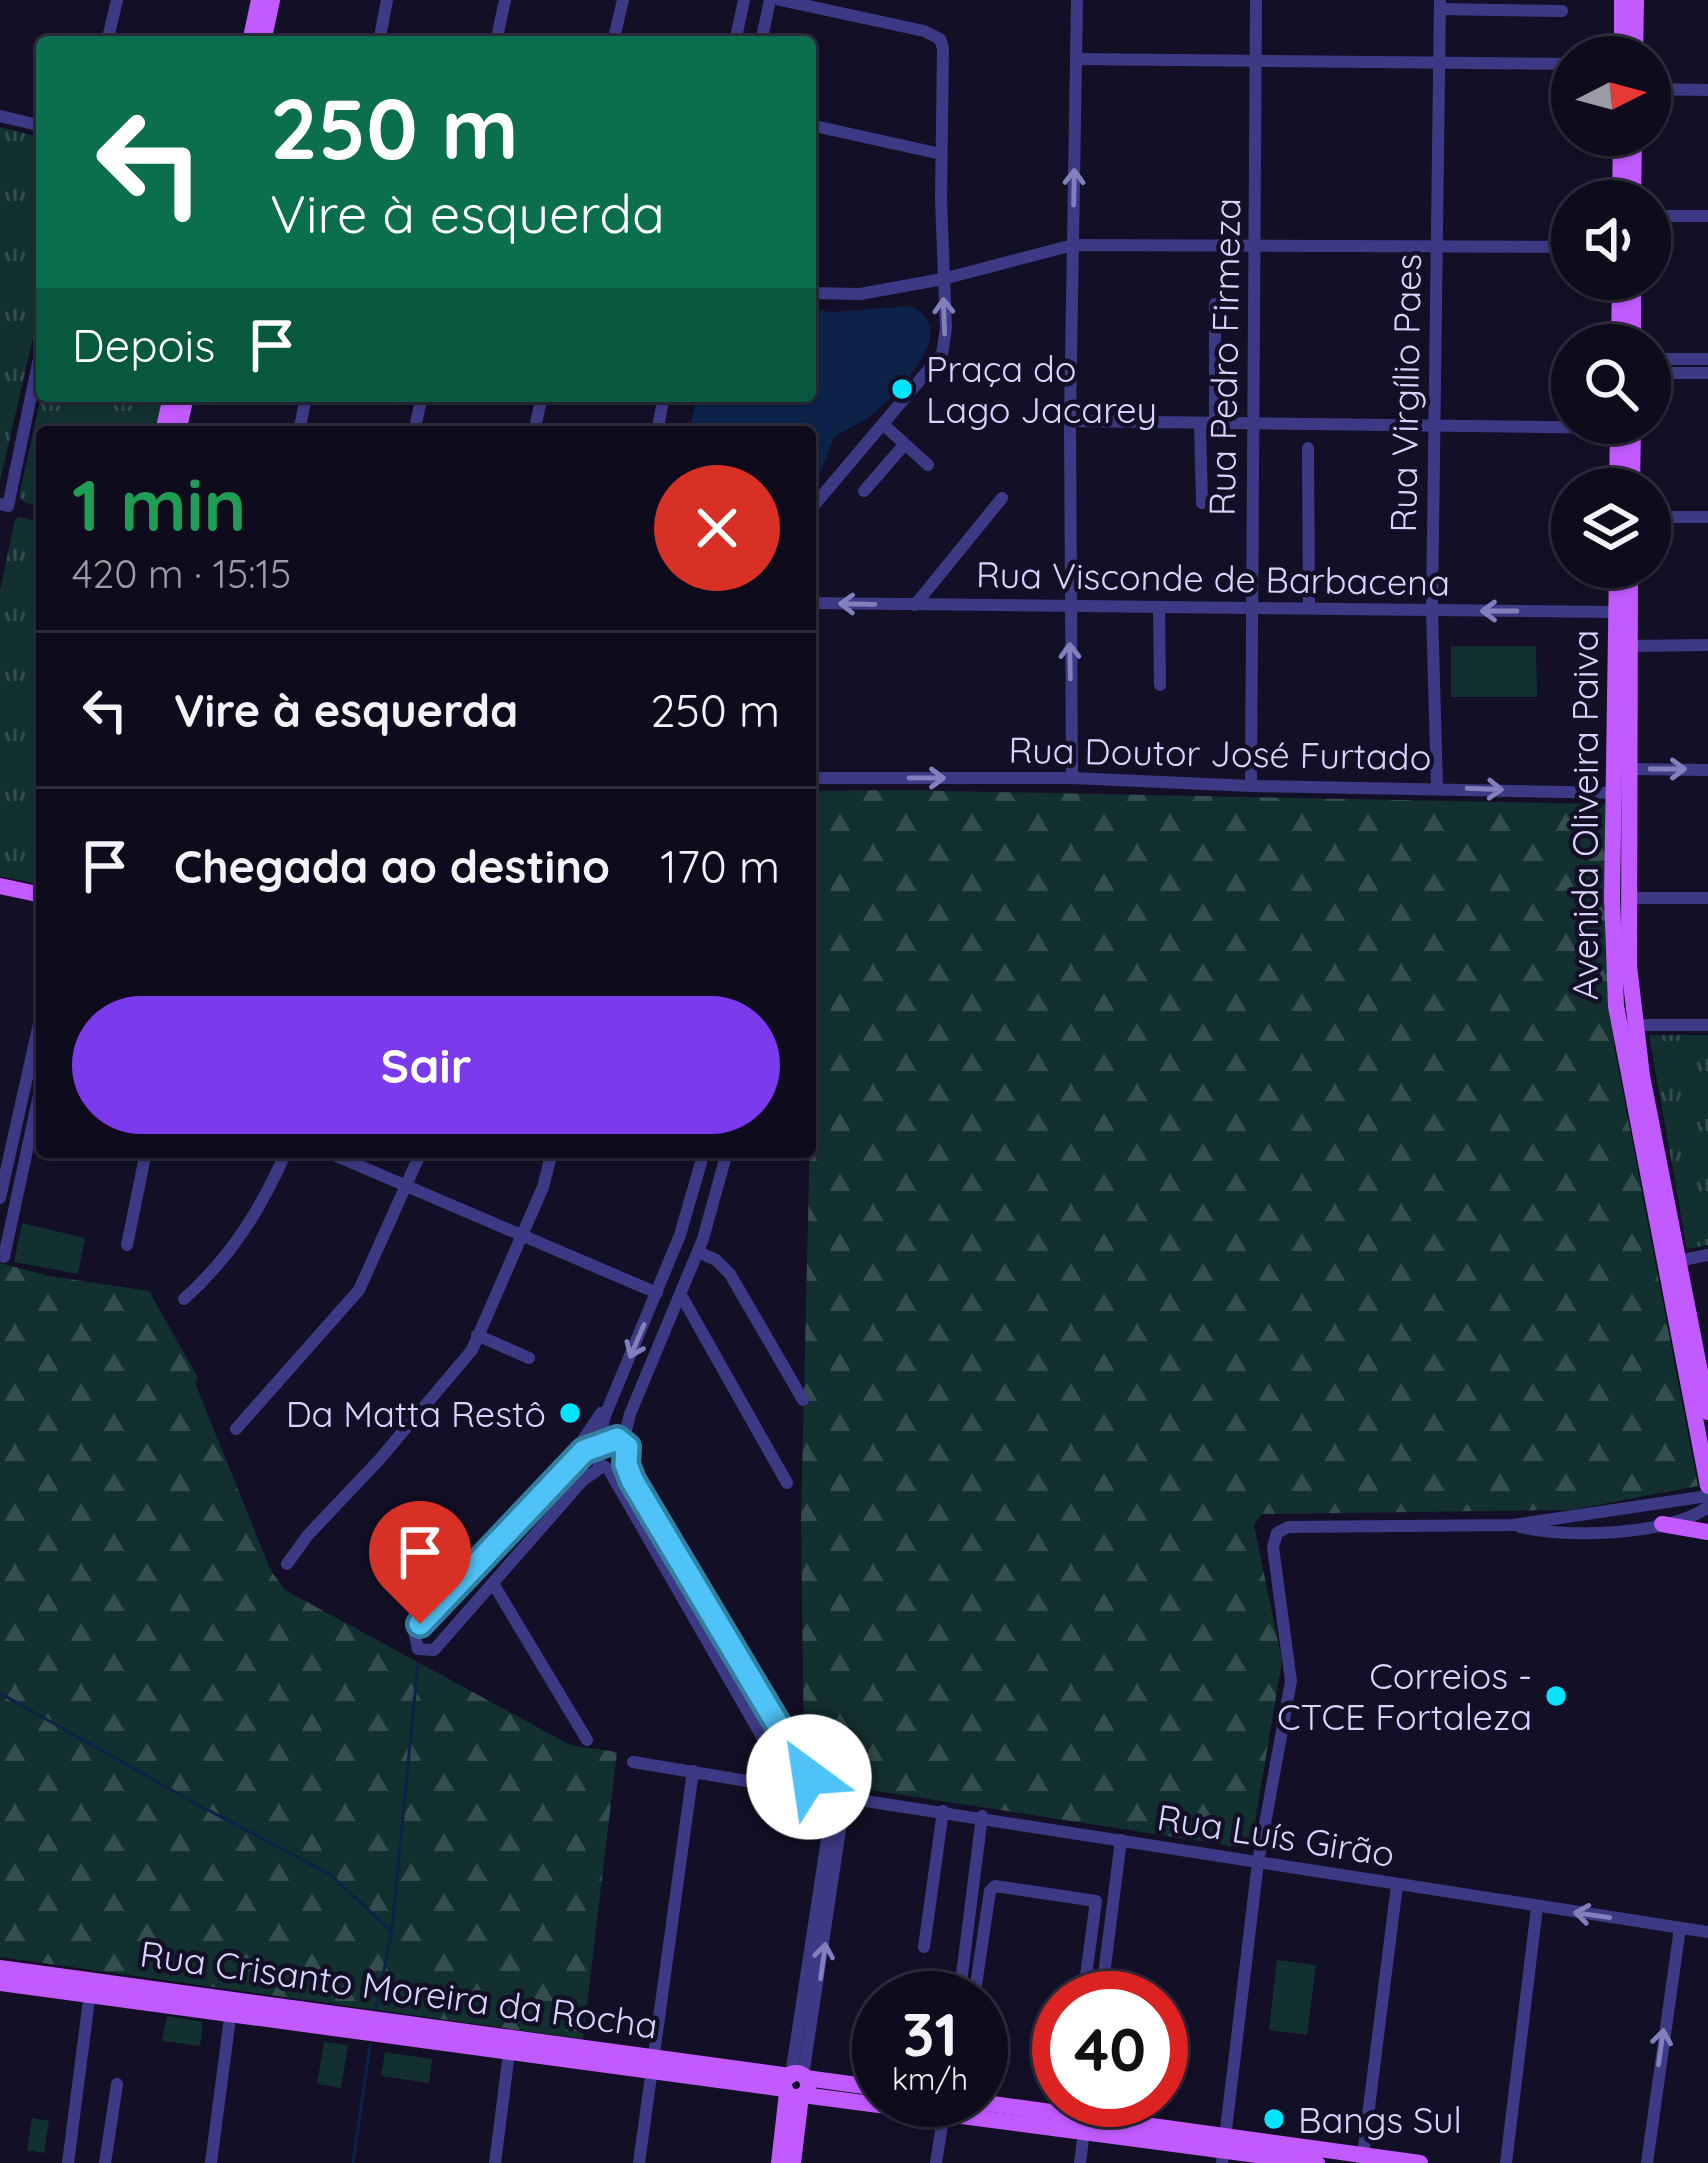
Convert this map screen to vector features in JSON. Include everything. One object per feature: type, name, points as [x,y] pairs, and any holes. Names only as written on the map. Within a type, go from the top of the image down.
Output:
[{"type":"main road","points":[[251,36],[259,0]]},
{"type":"main road","points":[[264,36],[272,0]]},
{"type":"main road","points":[[1622,0],[1622,36]]},
{"type":"main road","points":[[1635,36],[1636,0]]},
{"type":"main road","name":"Avenida Oliveira Paiva","points":[[1616,588],[1627,1025],[1708,1486]]},
{"type":"main road","name":"Avenida Oliveira Paiva","points":[[1629,588],[1629,769],[1622,793],[1612,952],[1708,1412]]},
{"type":"main road","points":[[0,886],[36,895]]},
{"type":"main road","points":[[1662,1524],[1708,1532]]},
{"type":"main road","name":"Rua Crisanto Moreira da Rocha","points":[[0,1968],[91,1988]]},
{"type":"main road","name":"Rua Crisanto Moreira da Rocha","points":[[0,1983],[91,1988],[852,2093]]},
{"type":"main road","points":[[779,2163],[796,2085]]},
{"type":"main road","points":[[793,2163],[796,2085]]},
{"type":"main road","name":"Rua Crisanto Moreira da Rocha","points":[[796,2085],[852,2087]]},
{"type":"main road","name":"Rua Crisanto Moreira da Rocha","points":[[1132,2127],[1224,2149],[1317,2163]]},
{"type":"main road","name":"Rua Crisanto Moreira da Rocha","points":[[1224,2149],[1420,2163]]},
{"type":"street","points":[[108,36],[117,0]]},
{"type":"street","points":[[380,36],[387,0]]},
{"type":"street","points":[[497,36],[505,0]]},
{"type":"street","points":[[615,36],[622,0]]},
{"type":"street","points":[[737,36],[744,0]]},
{"type":"street","points":[[762,36],[770,0]]},
{"type":"street","points":[[781,0],[924,31],[940,39],[946,328],[942,354],[816,503]]},
{"type":"street","points":[[1072,778],[1070,422],[1077,0]]},
{"type":"street","name":"Rua Pedro Firmeza","points":[[1251,786],[1256,0]]},
{"type":"street","points":[[1440,5],[1562,11]]},
{"type":"street","name":"Rua Virgílio Paes","points":[[1437,788],[1432,610],[1440,5]]},
{"type":"street","points":[[1077,59],[1551,64]]},
{"type":"street","points":[[1671,89],[1708,90]]},
{"type":"street","points":[[0,116],[36,125]]},
{"type":"street","points":[[816,125],[941,154]]},
{"type":"street","points":[[1671,216],[1708,216]]},
{"type":"street","points":[[816,293],[860,294],[943,279],[1073,244],[1551,247]]},
{"type":"street","points":[[1215,304],[1216,424]]},
{"type":"street","points":[[1671,359],[1708,359]]},
{"type":"street","points":[[4,505],[36,369]]},
{"type":"street","points":[[1671,373],[1708,373]]},
{"type":"street","points":[[1070,422],[1551,425]]},
{"type":"street","points":[[1200,424],[1202,503]]},
{"type":"street","points":[[885,426],[928,465]]},
{"type":"street","points":[[863,491],[904,445]]},
{"type":"street","points":[[1308,448],[1309,608]]},
{"type":"street","points":[[915,605],[1002,498]]},
{"type":"street","points":[[1671,517],[1708,517]]},
{"type":"street","name":"Rua Visconde de Barbacena","points":[[816,603],[1616,612]]},
{"type":"street","points":[[1159,608],[1160,685]]},
{"type":"street","points":[[1628,646],[1708,645]]},
{"type":"street","points":[[1629,769],[1708,770]]},
{"type":"street","name":"Rua Doutor José Furtado","points":[[816,778],[1072,778],[1622,793]]},
{"type":"street","points":[[1627,898],[1708,898]]},
{"type":"street","points":[[1627,1025],[1708,1025]]},
{"type":"street","points":[[16,1204],[0,1200],[36,1051]]},
{"type":"street","points":[[4,1257],[36,1109]]},
{"type":"street","points":[[127,1245],[145,1158]]},
{"type":"street","points":[[184,1299],[208,1278],[250,1225],[282,1158]]},
{"type":"street","points":[[342,1158],[657,1293]]},
{"type":"street","points":[[236,1429],[359,1290],[418,1158]]},
{"type":"street","points":[[287,1564],[458,1370],[543,1187],[550,1158]]},
{"type":"street","points":[[702,1158],[682,1230],[610,1404],[599,1446],[615,1485],[793,1786]]},
{"type":"street","points":[[623,1442],[630,1414],[700,1246],[725,1158]]},
{"type":"street","points":[[8,1165],[23,1168]]},
{"type":"street","points":[[691,1199],[700,1206],[714,1203]]},
{"type":"street","points":[[682,1230],[694,1231],[700,1246],[730,1274],[803,1400]]},
{"type":"street","points":[[1678,1261],[1708,1255]]},
{"type":"street","points":[[681,1295],[787,1483]]},
{"type":"street","points":[[477,1336],[529,1358]]},
{"type":"street","points":[[560,1478],[563,1466],[610,1404]]},
{"type":"street","points":[[626,1464],[606,1469],[571,1495],[434,1650],[418,1649],[414,1631],[584,1451],[611,1438],[623,1442],[629,1452],[626,1464],[809,1777],[840,1795],[796,2085]]},
{"type":"street","points":[[571,1495],[598,1479],[615,1485]]},
{"type":"street","points":[[1224,2149],[1258,1862],[1291,1681],[1273,1547],[1277,1533],[1288,1528],[1513,1525],[1708,1496]]},
{"type":"street","points":[[1513,1525],[1544,1532],[1643,1529],[1708,1507]]},
{"type":"street","points":[[1643,1508],[1635,1519],[1643,1529]]},
{"type":"street","points":[[494,1585],[586,1740]]},
{"type":"street","points":[[685,1600],[698,1592]]},
{"type":"street","points":[[633,1762],[793,1786],[809,1777]]},
{"type":"street","points":[[639,2163],[693,1771]]},
{"type":"street","name":"Rua Luís Girão","points":[[793,1786],[809,1794],[943,1810],[1708,1932]]},
{"type":"street","points":[[924,1947],[943,1810]]},
{"type":"street","points":[[962,1971],[982,1816]]},
{"type":"street","points":[[1104,1971],[1121,1840]]},
{"type":"street","points":[[1362,2158],[1397,1885]]},
{"type":"street","points":[[978,1971],[990,1891],[995,1886],[1096,1901],[1087,1971]]},
{"type":"street","points":[[1506,2163],[1537,1907]]},
{"type":"street","points":[[1647,2163],[1680,1928]]},
{"type":"street","points":[[68,2163],[91,1988]]},
{"type":"street","points":[[211,2163],[232,2007]]},
{"type":"street","points":[[494,2163],[510,2046]]},
{"type":"street","points":[[105,2163],[117,2084]]},
{"type":"street","points":[[936,2163],[942,2127]]},
{"type":"street","points":[[1080,2163],[1085,2127]]},
{"type":"green space","points":[[0,127],[36,136],[36,325],[0,481]]},
{"type":"green space","points":[[40,402],[163,402],[157,426],[36,426],[36,505],[19,496]]},
{"type":"green space","points":[[15,519],[36,521],[36,884],[0,876],[0,591]]},
{"type":"green space","points":[[1451,646],[1536,646],[1537,697],[1451,697]]},
{"type":"green space","points":[[818,791],[1605,804],[1605,950],[1615,1051],[1698,1486],[1571,1510],[1262,1514],[1254,1525],[1282,1661],[1252,1840],[1245,1848],[845,1786],[817,1773],[804,1752],[801,1520],[809,1158],[816,1158]]},
{"type":"green space","points":[[1649,1035],[1708,1035],[1708,1245],[1687,1249]]},
{"type":"green space","points":[[22,1223],[85,1238],[78,1274],[14,1262]]},
{"type":"green space","points":[[0,1263],[49,1276],[149,1291],[198,1378],[195,1383],[271,1571],[285,1590],[570,1745],[617,1752],[583,2039],[0,1957]]},
{"type":"green space","points":[[1277,1960],[1316,1965],[1307,2035],[1269,2030]]},
{"type":"green space","points":[[167,2016],[203,2022],[200,2046],[162,2041]]},
{"type":"green space","points":[[324,2042],[348,2045],[341,2088],[317,2084]]},
{"type":"green space","points":[[385,2052],[432,2059],[429,2083],[381,2076]]},
{"type":"green space","points":[[32,2118],[49,2121],[44,2153],[27,2150]]},
{"type":"water","points":[[910,306],[925,316],[930,329],[928,344],[910,376],[874,413],[833,438],[816,477],[816,426],[690,426],[696,402],[816,402],[816,310]]},
{"type":"waterway","points":[[392,1929],[418,1663]]},
{"type":"waterway","points":[[0,1693],[331,1875],[392,1932],[376,2008]]},
{"type":"waterway","points":[[353,2163],[370,2045]]},
{"type":"place","name":"Praça do Lago Jacarey","points":[[902,389]]},
{"type":"place","name":"Da Matta Restô","points":[[570,1413]]},
{"type":"place","name":"Correios - CTCE Fortaleza","points":[[1556,1696]]},
{"type":"place","name":"Bangs Sul","points":[[1274,2119]]},
{"type":"route","points":[[420,1624],[584,1451],[617,1439],[629,1452],[626,1464],[632,1480],[809,1777]]}]
